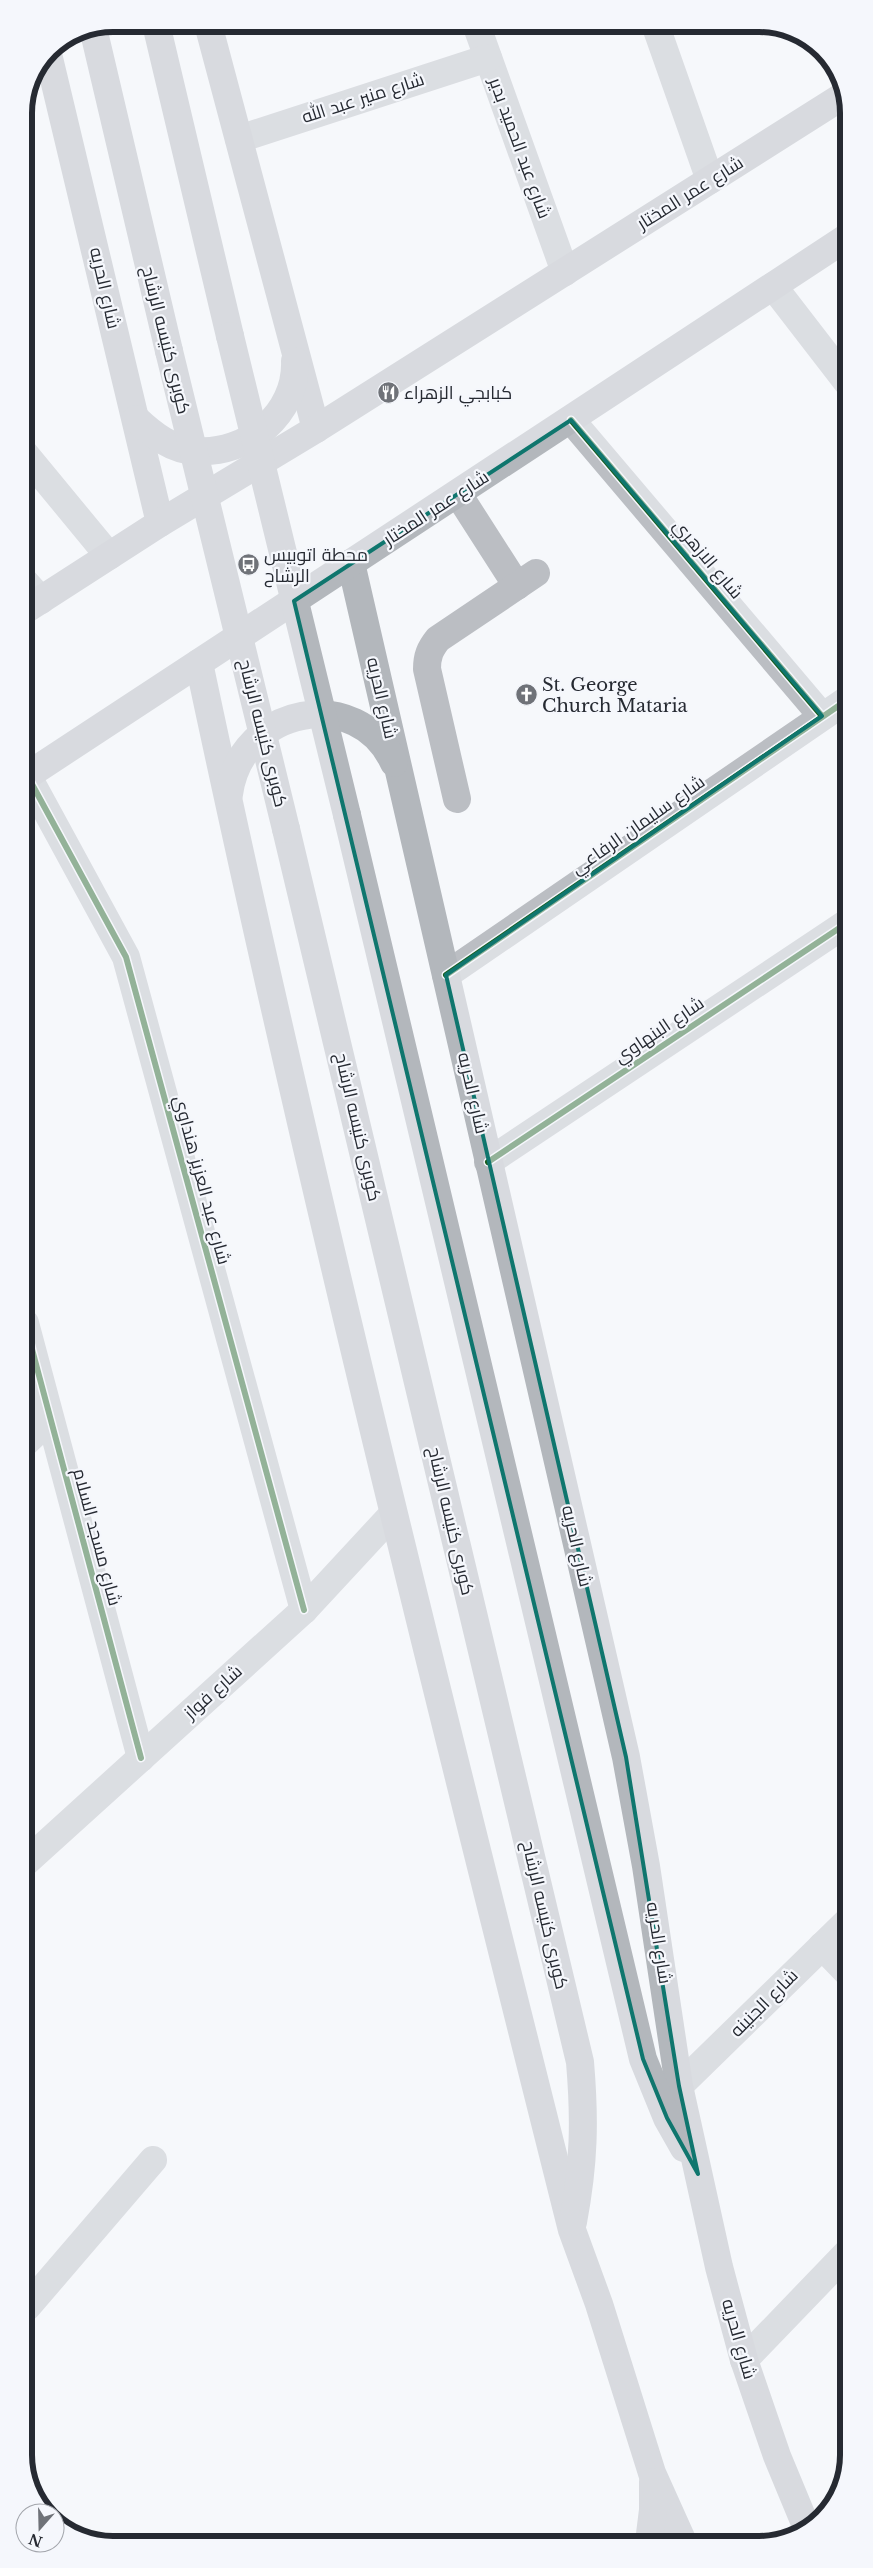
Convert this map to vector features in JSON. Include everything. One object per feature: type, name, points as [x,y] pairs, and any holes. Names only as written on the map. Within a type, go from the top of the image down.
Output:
[{"type":"main road","points":[[158,32],[347,815],[643,2059],[667,2118],[698,2174]]},
{"type":"main road","points":[[210,32],[316,429]]},
{"type":"main road","name":"كوبرى كنيسه الرشاح","points":[[94,35],[286,829],[580,2062],[585,2118],[582,2175],[572,2230]]},
{"type":"main road","name":"شارع الحريه","points":[[50,63],[160,522]]},
{"type":"main road","name":"شارع عمر المختار","points":[[32,596],[109,556],[160,522],[316,429],[839,98]]},
{"type":"main road","name":"شارع عمر المختار","points":[[32,772],[840,242]]},
{"type":"main road","points":[[136,419],[152,435],[172,446],[194,451],[217,451],[239,445],[264,428],[284,405],[292,388],[295,367],[294,348]]},
{"type":"main road","name":"شارع الحريه","points":[[351,564],[626,1757],[648,1875],[679,2086],[718,2267],[744,2360],[777,2456],[804,2522]]},
{"type":"main road","points":[[199,663],[393,1514],[572,2230],[599,2304],[652,2473],[680,2536]]},
{"type":"main road","points":[[229,801],[232,778],[240,757],[254,740],[272,726],[292,717],[315,714],[337,717],[358,725],[376,738],[391,755],[400,776]]},
{"type":"main road","points":[[650,2536],[653,2510],[652,2473]]},
{"type":"street","name":"شارع عبد الحميد بدير","points":[[479,33],[565,272]]},
{"type":"street","points":[[658,33],[710,180]]},
{"type":"street","name":"شارع منير عبد الله","points":[[239,139],[488,58]]},
{"type":"street","points":[[773,286],[840,373]]},
{"type":"street","name":"شارع الازهري","points":[[571,420],[822,716]]},
{"type":"street","points":[[32,462],[109,556]]},
{"type":"street","points":[[457,799],[427,669],[427,658],[431,647],[438,639],[527,579],[458,494]]},
{"type":"street","name":"شارع سليمان الرفاعي","points":[[446,975],[840,704]]},
{"type":"street","name":"شارع عبد العزيز هنداوي","points":[[32,786],[97,899],[126,957],[304,1610]]},
{"type":"street","name":"شارع البنهاوي","points":[[488,1162],[840,928]]},
{"type":"street","name":"شارع مسجد السلام","points":[[32,1351],[141,1758]]},
{"type":"street","points":[[32,1436],[49,1420]]},
{"type":"street","name":"شارع فواز","points":[[32,1857],[304,1610],[393,1514]]},
{"type":"street","name":"شارع الجنينه","points":[[679,2086],[840,1929]]},
{"type":"street","points":[[822,1946],[840,1965]]},
{"type":"street","points":[[32,2300],[153,2160]]},
{"type":"street","points":[[744,2360],[840,2260]]},
{"type":"highlighted area","points":[[571,420],[822,716],[446,975],[626,1757],[679,2086],[698,2174],[667,2118],[643,2059],[294,601]]},
{"type":"cycle path","points":[[571,420],[822,716]]},
{"type":"cycle path","points":[[446,975],[840,705]]},
{"type":"cycle path","points":[[32,784],[126,957],[304,1610]]},
{"type":"cycle path","points":[[488,1162],[840,928]]},
{"type":"cycle path","points":[[32,1349],[141,1758]]},
{"type":"place","name":"كبابجي الزهراء","points":[[388,393]]},
{"type":"place","name":"محطة اتوبيس الرشاح","points":[[248,565]]},
{"type":"place","name":"St. George Church Mataria","points":[[526,695]]}]
